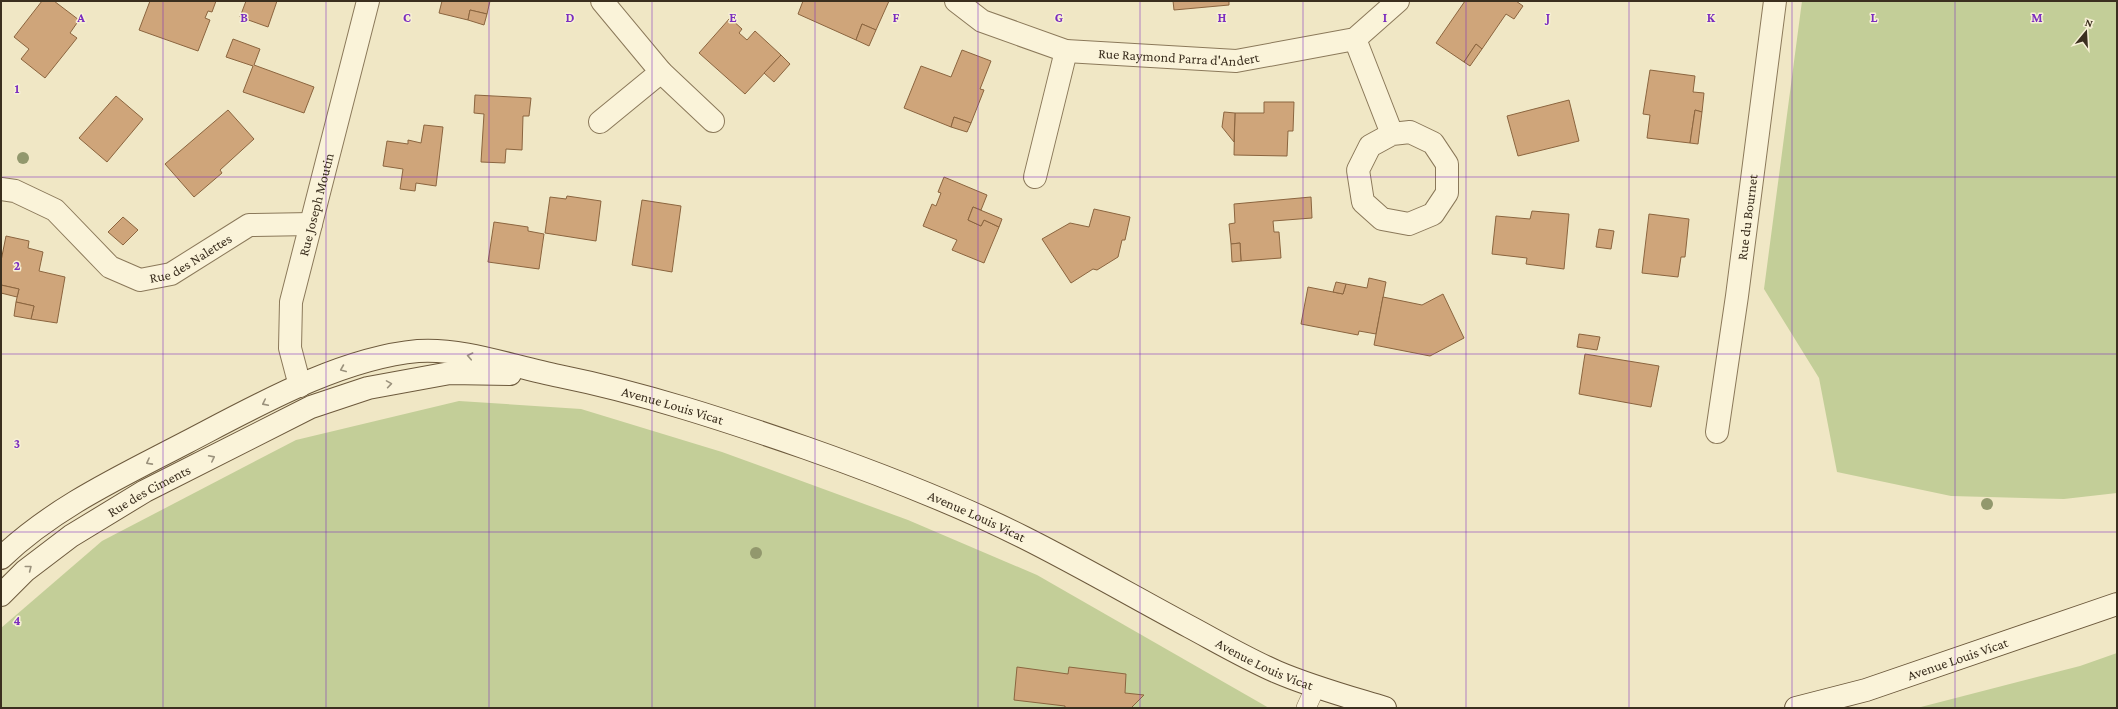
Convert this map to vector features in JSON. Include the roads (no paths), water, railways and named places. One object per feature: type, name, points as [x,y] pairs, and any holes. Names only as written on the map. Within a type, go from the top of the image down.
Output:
[{"type":"street","name":"Rue Joseph Moutin","points":[[311,407],[300,386],[290,348],[291,302],[368,1]]},
{"type":"street","points":[[602,1],[660,72],[713,122]]},
{"type":"street","name":"Rue Raymond Parra d'Andert","points":[[956,1],[982,21],[1066,51],[1236,61],[1354,39]]},
{"type":"street","points":[[1392,134],[1354,39],[1398,1]]},
{"type":"street","name":"Rue du Bournet","points":[[1716,432],[1737,296],[1775,1]]},
{"type":"street","points":[[1035,176],[1066,51]]},
{"type":"street","points":[[600,122],[660,72]]},
{"type":"street","points":[[1410,132],[1432,143],[1447,164],[1447,193],[1433,214],[1408,224],[1382,219],[1363,202],[1358,170],[1370,146],[1392,134],[1410,132]]},
{"type":"street","name":"Rue des Nalettes","points":[[1,189],[15,191],[55,210],[110,267],[140,280],[171,274],[249,225],[311,224]]},
{"type":"street","name":"Avenue Louis Vicat","points":[[300,386],[353,364],[396,354],[423,351],[464,354],[642,395],[723,420],[876,473],[958,506],[1023,537],[1227,647],[1277,672],[1385,708]]},
{"type":"street","name":"Avenue Louis Vicat","points":[[311,407],[368,388],[450,374],[549,374]]},
{"type":"street","name":"Rue des Ciments","points":[[1,558],[51,518],[86,495],[220,425],[300,386]]},
{"type":"street","name":"Rue des Ciments","points":[[1,595],[25,571],[71,536],[118,507],[145,491],[311,407]]},
{"type":"street","name":"Avenue Louis Vicat","points":[[1796,708],[1866,690],[2117,604]]},
{"type":"lane","points":[[1306,708],[1316,686]]}]
